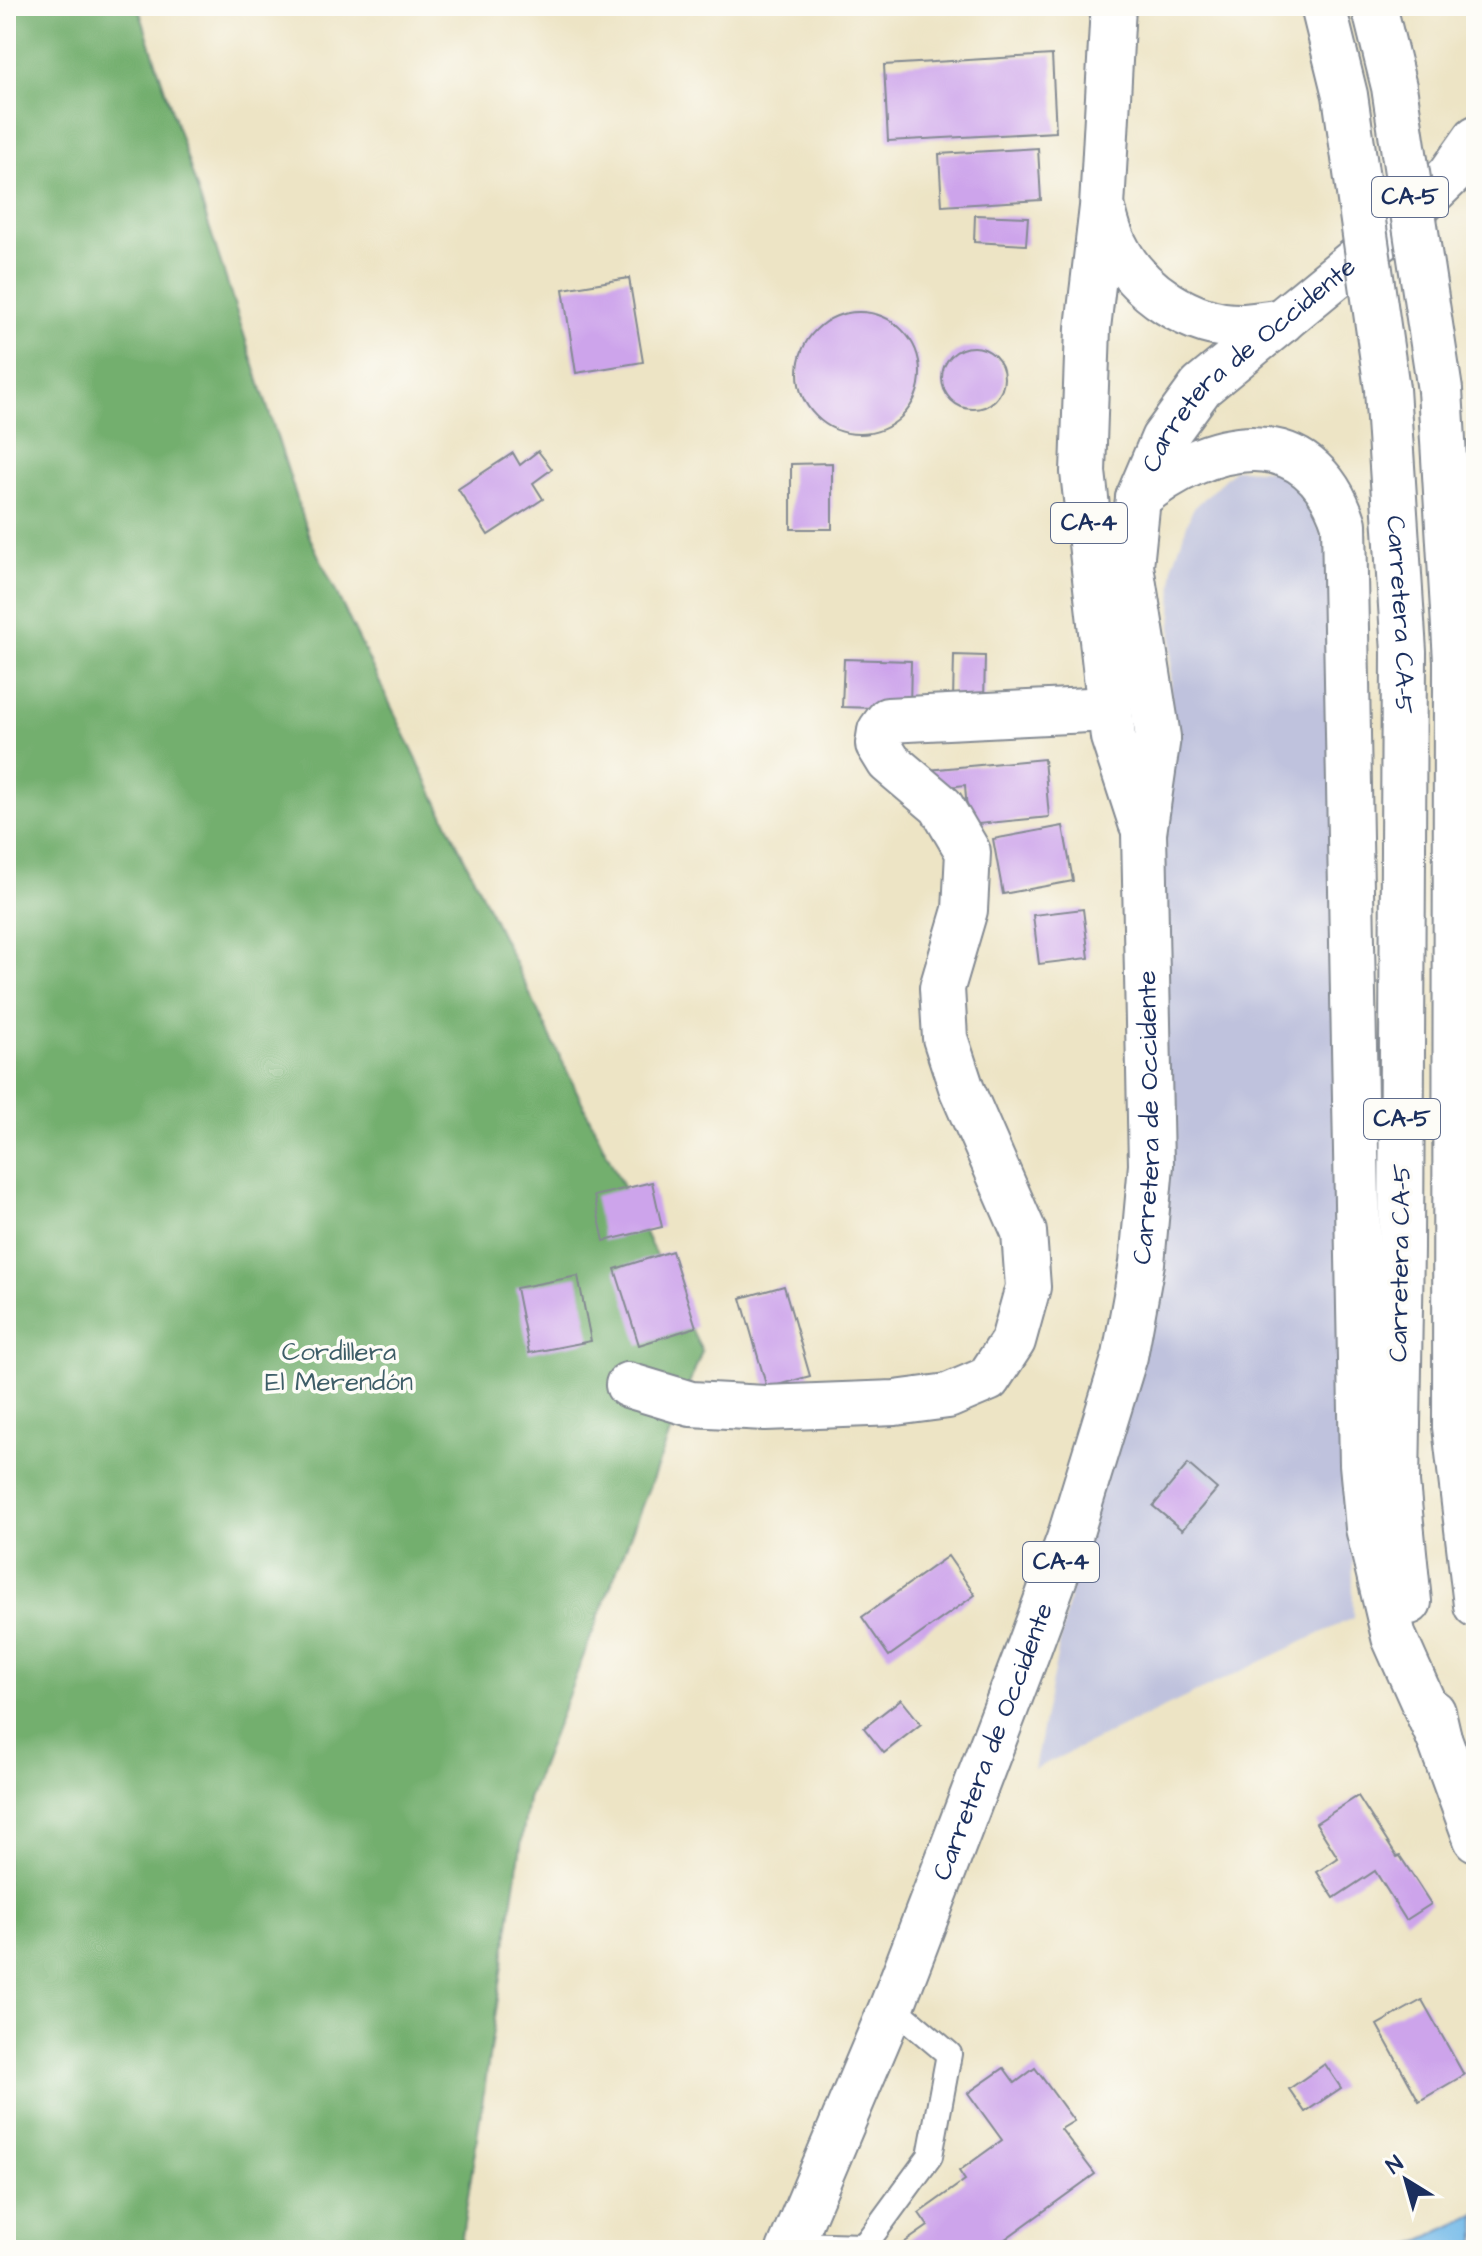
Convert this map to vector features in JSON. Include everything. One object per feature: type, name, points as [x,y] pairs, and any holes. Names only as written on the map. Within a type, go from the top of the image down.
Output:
[{"type":"main road","name":"Carretera de Occidente","points":[[1113,6],[1102,207],[1088,328],[1083,472],[1113,737],[1144,833]]},
{"type":"main road","name":"Carretera CA-5","points":[[1323,6],[1345,95],[1387,389],[1404,652],[1397,1483],[1409,1600],[1439,1738],[1476,1839]]},
{"type":"main road","name":"Carretera CA-5","points":[[1374,6],[1394,87],[1440,390],[1456,661],[1455,1427],[1476,1605]]},
{"type":"main road","name":"Carretera de Occidente","points":[[790,2247],[892,2006],[1069,1539],[1125,1356],[1142,1263],[1151,1165],[1144,833],[1158,737],[1131,566],[1138,498],[1163,439],[1201,387],[1397,226],[1450,175],[1476,138]]},
{"type":"main road","points":[[1102,207],[1115,245],[1136,278],[1167,304],[1203,320],[1242,326],[1282,321]]},
{"type":"main road","points":[[1138,498],[1163,477],[1193,461],[1224,451],[1257,449],[1278,452],[1313,471],[1328,486],[1344,524],[1362,1464],[1368,1528],[1394,1637],[1439,1738]]},
{"type":"main road","points":[[628,1385],[691,1404],[765,1408],[948,1396],[988,1379],[1013,1341],[1028,1287],[1024,1232],[962,1090],[945,1038],[942,988],[965,910],[968,852],[941,806],[889,762],[878,744],[880,731],[888,720],[1109,709]]},
{"type":"lane","points":[[790,2247],[864,2246],[930,2156],[949,2054],[892,2006]]},
{"type":"shaded area","points":[[1235,469],[1293,471],[1337,568],[1348,655],[1353,1618],[1034,1769],[1146,1220],[1170,740],[1173,565],[1192,510]]},
{"type":"green space","name":"Cordillera El Merendón","points":[[6,6],[138,6],[309,536],[702,1351],[528,1799],[460,2250],[6,2250]]},
{"type":"water","points":[[1476,2214],[1476,2250],[1400,2250],[1473,2216]]},
{"type":"building","points":[[1052,55],[1056,132],[888,141],[884,65]]},
{"type":"building","points":[[1038,148],[1041,200],[942,206],[939,154]]},
{"type":"building","points":[[975,215],[1028,217],[1026,245],[974,242]]},
{"type":"building","points":[[629,278],[643,362],[576,373],[563,289]]},
{"type":"building","points":[[859,312],[882,317],[902,330],[915,350],[920,373],[915,396],[902,416],[882,429],[859,434],[836,429],[816,416],[803,396],[798,373],[803,350],[816,330],[836,317]]},
{"type":"building","points":[[973,347],[995,356],[1004,378],[995,400],[973,409],[951,400],[942,378],[951,356]]},
{"type":"building","points":[[538,451],[552,469],[533,483],[543,499],[488,535],[458,489],[513,453],[520,465]]},
{"type":"building","points":[[832,463],[832,529],[791,529],[791,464]]},
{"type":"building","points":[[954,655],[985,656],[984,702],[953,701]]},
{"type":"building","points":[[844,659],[911,661],[910,709],[842,707]]},
{"type":"building","points":[[1044,759],[1049,817],[968,825],[965,785],[930,789],[928,770]]},
{"type":"building","points":[[1063,826],[1073,881],[1003,894],[993,839]]},
{"type":"building","points":[[1083,909],[1089,958],[1039,964],[1033,915]]},
{"type":"building","points":[[652,1182],[662,1227],[604,1241],[594,1196]]},
{"type":"building","points":[[672,1251],[696,1327],[639,1345],[615,1269]]},
{"type":"building","points":[[578,1276],[591,1341],[529,1353],[516,1288]]},
{"type":"building","points":[[784,1286],[810,1376],[767,1388],[741,1298]]},
{"type":"building","points":[[1188,1464],[1217,1489],[1182,1530],[1153,1506]]},
{"type":"building","points":[[948,1556],[975,1595],[889,1656],[862,1617]]},
{"type":"building","points":[[901,1699],[921,1724],[884,1753],[864,1728]]},
{"type":"building","points":[[1358,1796],[1431,1904],[1406,1920],[1375,1871],[1334,1898],[1317,1872],[1338,1858],[1316,1823]]},
{"type":"building","points":[[1422,2000],[1464,2075],[1419,2101],[1377,2025]]},
{"type":"building","points":[[1325,2064],[1341,2088],[1305,2112],[1289,2089]]},
{"type":"building","points":[[1004,2068],[1015,2083],[1035,2068],[1074,2121],[1061,2129],[1095,2174],[990,2250],[900,2250],[898,2247],[928,2226],[919,2213],[965,2180],[959,2171],[1002,2140],[968,2093]]}]
